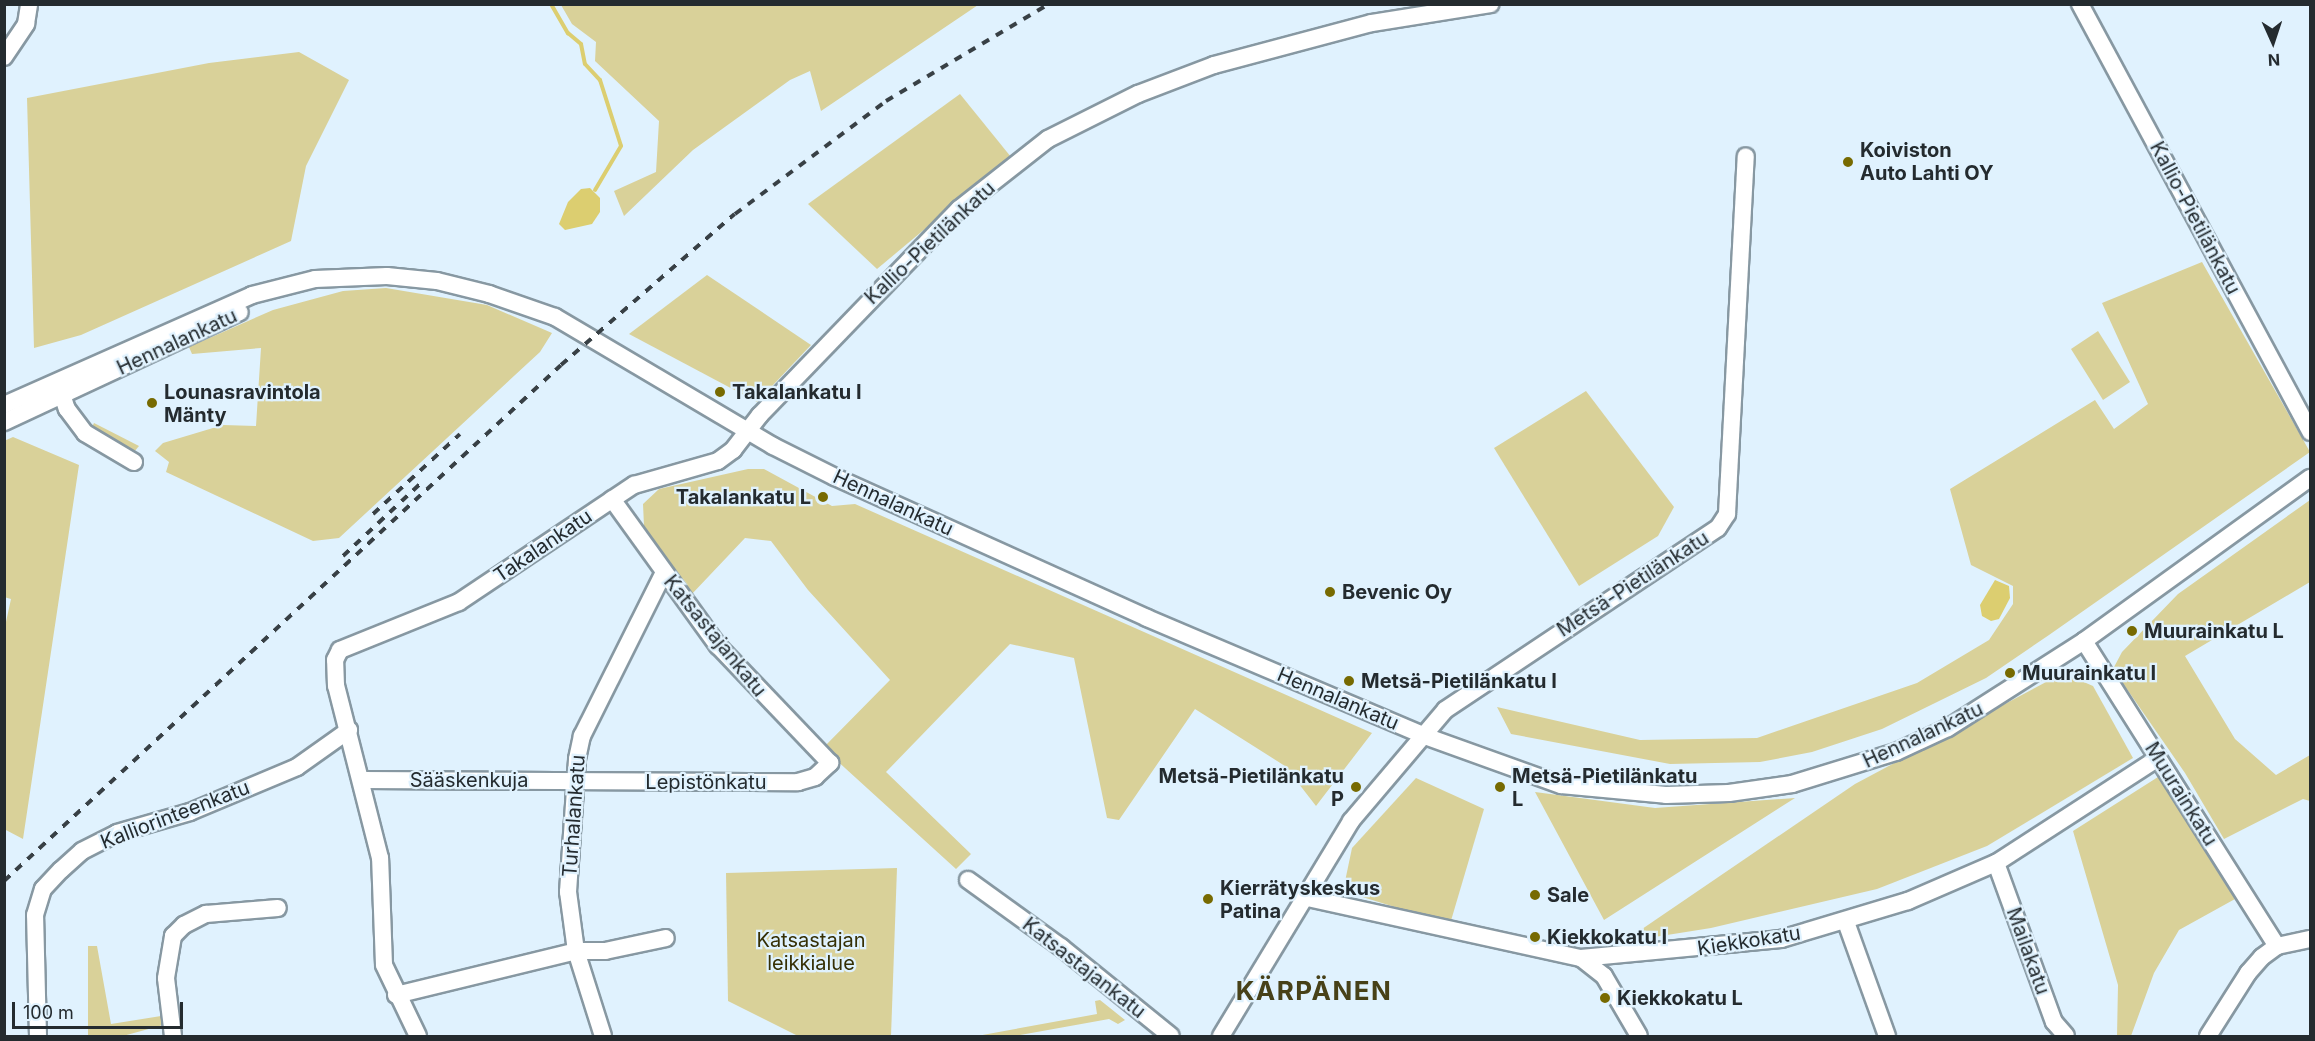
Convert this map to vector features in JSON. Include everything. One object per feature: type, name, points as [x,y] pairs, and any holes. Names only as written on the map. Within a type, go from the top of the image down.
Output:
[{"type":"street","points":[[4,57],[26,24],[28,4]]},
{"type":"street","name":"Kallio-Pietilänkatu","points":[[747,430],[959,209],[1048,139],[1138,94],[1214,65],[1372,23],[1490,4]]},
{"type":"street","name":"Kallio-Pietilänkatu","points":[[2080,4],[2310,432]]},
{"type":"street","name":"Metsä-Pietilänkatu","points":[[1221,1036],[1351,821],[1445,710],[1718,528],[1727,514],[1746,157]]},
{"type":"street","name":"Hennalankatu","points":[[4,405],[60,388],[284,295],[354,277],[437,281],[489,294],[555,317],[747,430],[835,477],[1082,589],[1422,735],[1561,785],[1666,795],[1729,793],[1792,784],[1886,756],[1948,728],[2084,641],[2310,478]]},
{"type":"street","points":[[60,388],[85,433],[134,462]]},
{"type":"street","name":"Hennalankatu","points":[[4,422],[60,388]]},
{"type":"street","name":"Takalankatu","points":[[349,730],[336,686],[335,660],[349,644],[459,602],[612,499],[661,474],[718,461],[733,450],[747,430]]},
{"type":"street","name":"Katsastajankatu","points":[[612,499],[663,574],[754,688],[830,763]]},
{"type":"street","name":"Turhalankatu","points":[[603,1036],[576,951],[568,892],[575,781],[582,736],[663,574]]},
{"type":"street","name":"Muurainkatu","points":[[2084,641],[2277,946]]},
{"type":"street","points":[[349,730],[380,858],[384,965],[396,995],[418,1036]]},
{"type":"street","name":"Kalliorinteenkatu","points":[[38,1036],[35,915],[43,889],[61,870],[82,851],[117,833],[190,812],[297,767],[349,730]]},
{"type":"street","name":"Kiekkokatu","points":[[1303,897],[1581,958],[1769,940],[1846,922],[1996,863],[2158,758]]},
{"type":"street","name":"Lepistönkatu","points":[[575,781],[798,782],[815,777],[830,763]]},
{"type":"street","name":"Sääskenkuja","points":[[362,780],[575,781]]},
{"type":"street","name":"Mailakatu","points":[[1996,863],[2054,1022],[2066,1036]]},
{"type":"street","name":"Katsastajankatu","points":[[968,880],[1061,947],[1171,1036]]},
{"type":"street","points":[[173,1036],[166,978],[173,936],[184,925],[206,914],[278,908]]},
{"type":"street","points":[[1846,922],[1887,1036]]},
{"type":"street","points":[[396,995],[576,951],[604,951],[666,938]]},
{"type":"street","points":[[2208,1036],[2248,973],[2277,946],[2310,939]]},
{"type":"street","points":[[1581,958],[1604,976],[1639,1036]]},
{"type":"green space","points":[[561,5],[978,5],[821,111],[810,71],[790,80],[693,150],[624,216],[614,191],[656,172],[659,121],[595,61],[596,42],[572,24]]},
{"type":"green space","points":[[299,52],[349,80],[306,166],[291,241],[81,335],[34,348],[27,98],[209,63]]},
{"type":"green space","points":[[960,94],[1011,157],[877,269],[808,204]]},
{"type":"green space","points":[[2202,262],[2310,452],[2049,635],[1986,678],[1882,729],[1812,752],[1760,762],[1670,764],[1511,734],[1497,707],[1640,740],[1757,738],[1917,683],[1989,640],[2013,604],[2013,586],[1971,565],[1950,489],[2095,400],[2114,429],[2148,404],[2102,303]]},
{"type":"green space","points":[[707,275],[811,345],[757,402],[629,334]]},
{"type":"green space","points":[[386,288],[487,305],[552,333],[540,352],[339,538],[313,541],[166,472],[169,462],[155,451],[163,443],[223,425],[256,426],[261,348],[192,354],[189,347],[273,310],[343,291]]},
{"type":"green space","points":[[2098,331],[2130,382],[2103,400],[2071,349]]},
{"type":"green space","points":[[1586,391],[1674,507],[1658,536],[1579,586],[1494,448]]},
{"type":"green space","points":[[94,423],[139,446],[134,452],[92,427]]},
{"type":"green space","points":[[13,437],[79,465],[23,839],[4,829],[4,631],[11,599],[4,597],[4,441]]},
{"type":"green space","points":[[748,469],[764,469],[832,506],[855,504],[1372,733],[1316,806],[1285,766],[1195,709],[1119,820],[1107,818],[1074,658],[1010,644],[886,772],[971,854],[956,869],[823,748],[890,680],[808,590],[771,541],[745,538],[691,595],[644,526],[643,504],[659,489]]},
{"type":"green space","points":[[2310,500],[2310,582],[2185,656],[2235,739],[2276,775],[2310,755],[2310,801],[2303,799],[2224,839],[2185,773],[2113,669],[2122,652],[2178,594]]},
{"type":"green space","points":[[2063,673],[2093,686],[2133,758],[1987,846],[1877,889],[1711,928],[1623,942],[1855,784]]},
{"type":"green space","points":[[2158,777],[2235,899],[2179,930],[2154,973],[2131,1036],[2117,1036],[2118,985],[2073,831]]},
{"type":"green space","points":[[1416,778],[1484,809],[1450,924],[1343,891],[1352,848]]},
{"type":"green space","points":[[1535,792],[1655,808],[1795,798],[1604,920]]},
{"type":"green space","name":"Katsastajan leikkialue","points":[[897,868],[891,1036],[798,1036],[728,1001],[726,873]]},
{"type":"green space","points":[[88,946],[97,946],[111,1024],[161,1016],[163,1025],[123,1036],[88,1036]]},
{"type":"green space","points":[[1100,1000],[1125,1020],[1118,1024],[1109,1019],[1014,1036],[977,1036],[1097,1014],[1095,1001]]},
{"type":"shaded area","points":[[590,188],[600,198],[600,212],[592,224],[565,230],[559,224],[568,202],[581,189]]},
{"type":"shaded area","points":[[1995,580],[2009,586],[2010,598],[1999,619],[1991,621],[1982,616],[1980,605]]},
{"type":"waterway","points":[[551,4],[568,33],[581,44],[585,64],[600,80],[621,146],[595,190]]},
{"type":"railway","points":[[4,881],[561,365],[735,214],[886,101],[1049,4]]},
{"type":"railway","points":[[373,514],[460,434]]},
{"type":"railway","points":[[343,556],[420,484]]},
{"type":"place","name":"Koiviston Auto Lahti OY","points":[[1848,162]]},
{"type":"place","name":"Takalankatu I","points":[[720,392]]},
{"type":"place","name":"Lounasravintola Mänty","points":[[152,403]]},
{"type":"place","name":"Takalankatu L","points":[[823,497]]},
{"type":"place","name":"Bevenic Oy","points":[[1330,592]]},
{"type":"place","name":"Muurainkatu L","points":[[2132,631]]},
{"type":"place","name":"Muurainkatu I","points":[[2010,673]]},
{"type":"place","name":"Metsä-Pietilänkatu I","points":[[1349,681]]},
{"type":"place","name":"Metsä-Pietilänkatu P","points":[[1356,787]]},
{"type":"place","name":"Metsä-Pietilänkatu L","points":[[1500,787]]},
{"type":"place","name":"Sale","points":[[1535,895]]},
{"type":"place","name":"Kierrätyskeskus Patina","points":[[1208,899]]},
{"type":"place","name":"Kiekkokatu I","points":[[1535,937]]},
{"type":"place","name":"Kiekkokatu L","points":[[1605,998]]},
{"type":"district","name":"KÄRPÄNEN","points":[[1314,991]]}]
